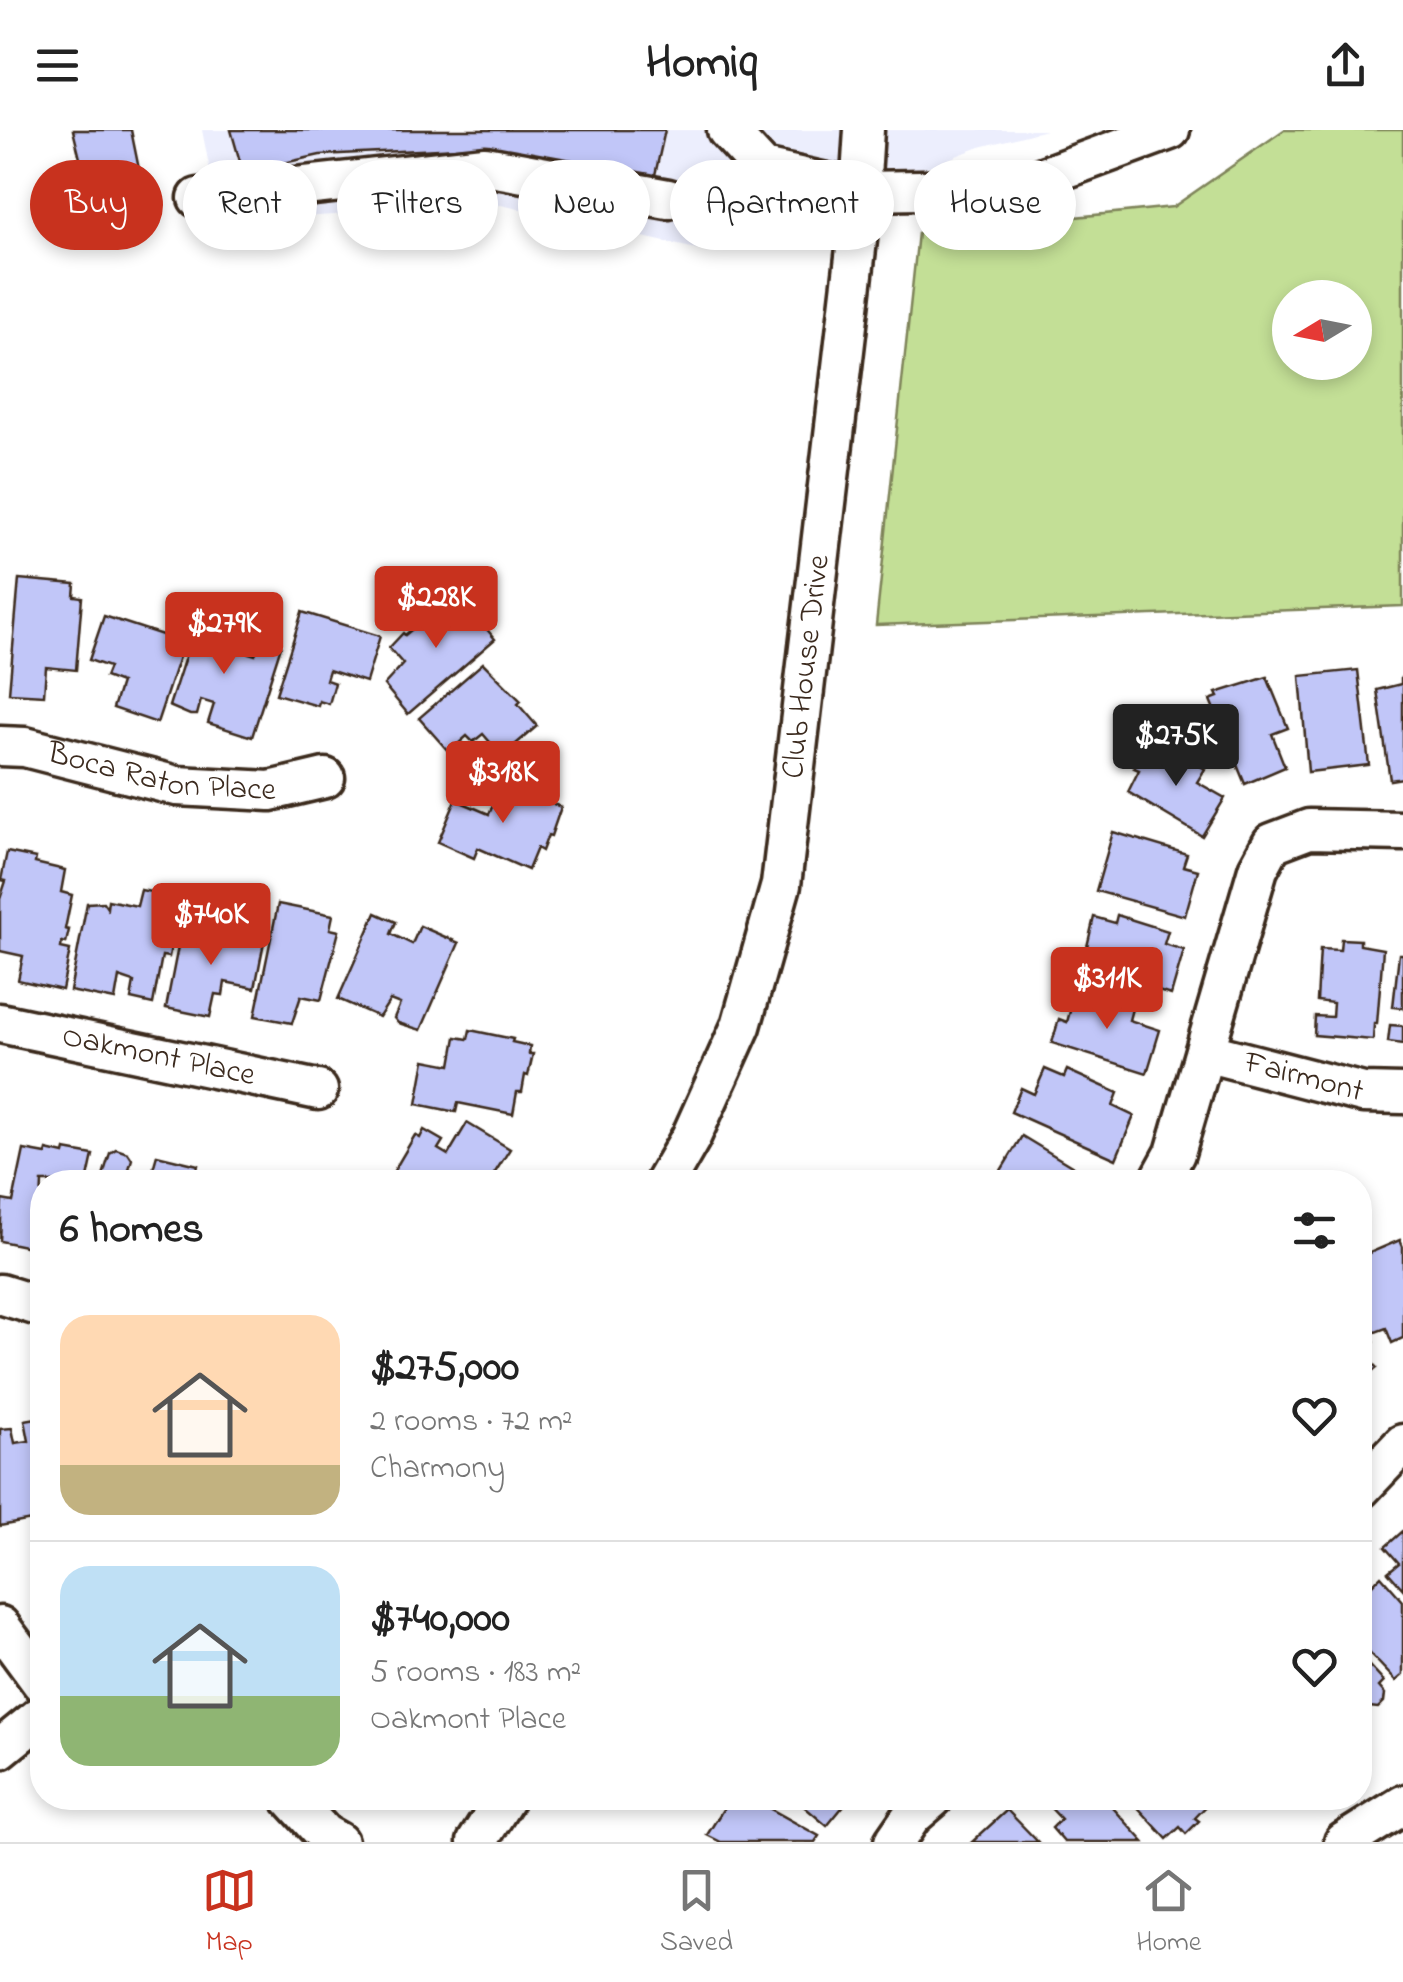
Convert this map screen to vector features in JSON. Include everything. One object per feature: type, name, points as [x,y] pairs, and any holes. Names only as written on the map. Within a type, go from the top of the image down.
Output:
[{"type":"street","points":[[727,130],[755,160]]},
{"type":"street","name":"Club House Drive","points":[[863,160],[864,130]]},
{"type":"street","points":[[894,190],[979,189],[1029,182],[1170,130]]},
{"type":"street","points":[[317,185],[485,166],[668,199]]},
{"type":"street","name":"Club House Drive","points":[[672,1170],[741,1026],[781,885],[855,250]]},
{"type":"street","name":"Boca Raton Place","points":[[0,746],[25,747],[176,786],[270,791],[325,778]]},
{"type":"street","points":[[1166,1170],[1175,1153],[1206,1052],[1258,869],[1272,843],[1310,828],[1403,831]]},
{"type":"street","name":"Oakmont Place","points":[[0,1023],[318,1090]]},
{"type":"street","name":"Fairmont","points":[[1206,1052],[1363,1093],[1403,1094]]},
{"type":"street","points":[[0,1294],[30,1303]]},
{"type":"street","points":[[1372,1476],[1403,1444]]},
{"type":"street","points":[[0,1626],[30,1667]]},
{"type":"street","points":[[1344,1842],[1403,1805]]},
{"type":"street","points":[[302,1810],[324,1834],[338,1842]]},
{"type":"street","points":[[477,1842],[497,1810]]},
{"type":"street","points":[[894,1842],[919,1810]]},
{"type":"shaded area","points":[[202,130],[1046,130],[946,160],[914,160],[914,172],[894,180],[894,160],[670,160],[670,243],[650,239],[650,160],[518,160],[518,209],[498,205],[498,160],[337,160],[337,215],[317,216],[317,160],[208,160]]},
{"type":"green space","points":[[1284,130],[1403,130],[1403,606],[876,625],[916,250],[1076,250],[1076,217],[1173,207]]},
{"type":"building","points":[[73,130],[131,130],[137,160],[80,160]]},
{"type":"building","points":[[231,130],[665,130],[653,184],[650,160],[540,160],[479,147],[320,155],[297,160],[240,160]]},
{"type":"building","points":[[19,579],[75,584],[74,596],[82,597],[76,670],[46,667],[44,695],[9,693]]},
{"type":"building","points":[[459,596],[495,639],[408,714],[384,685],[403,664],[389,648],[422,621],[419,617],[442,597],[449,605]]},
{"type":"building","points":[[302,612],[380,636],[366,682],[329,670],[326,680],[335,683],[329,704],[319,701],[318,706],[276,694]]},
{"type":"building","points":[[199,614],[240,628],[233,648],[255,655],[260,640],[281,646],[252,737],[208,723],[214,704],[201,700],[197,715],[169,706]]},
{"type":"building","points":[[104,616],[184,642],[157,723],[113,708],[121,683],[105,677],[109,667],[89,660]]},
{"type":"building","points":[[483,663],[521,701],[518,704],[537,726],[502,756],[483,734],[473,742],[467,736],[449,752],[419,718]]},
{"type":"building","points":[[1358,670],[1369,765],[1308,772],[1300,676]]},
{"type":"building","points":[[1267,677],[1288,728],[1272,734],[1285,767],[1245,784],[1210,700],[1218,697],[1216,693]]},
{"type":"building","points":[[1401,678],[1403,778],[1390,780],[1377,690],[1401,684]]},
{"type":"building","points":[[1162,743],[1205,769],[1197,782],[1225,798],[1202,836],[1128,792],[1139,770],[1134,768],[1144,751],[1153,757]]},
{"type":"building","points":[[504,779],[561,807],[551,836],[548,835],[542,851],[537,848],[528,870],[478,848],[474,858],[438,842],[456,800],[489,814]]},
{"type":"building","points":[[1113,832],[1187,854],[1183,866],[1198,870],[1185,916],[1096,891]]},
{"type":"building","points":[[7,852],[65,870],[61,892],[72,895],[65,929],[69,930],[61,948],[70,950],[62,990],[18,980],[23,956],[0,951],[0,899],[6,881],[1,880]]},
{"type":"building","points":[[141,890],[180,898],[169,957],[162,956],[153,1004],[131,999],[134,982],[119,977],[115,1000],[70,991],[87,903],[103,902],[107,908],[108,900],[137,906]]},
{"type":"building","points":[[278,904],[333,915],[330,929],[339,931],[321,1000],[301,996],[292,1023],[255,1016]]},
{"type":"building","points":[[376,913],[396,922],[391,934],[412,944],[420,926],[459,943],[421,1030],[398,1023],[394,1018],[400,1004],[390,1000],[379,1017],[338,999]]},
{"type":"building","points":[[1117,915],[1168,931],[1164,944],[1184,950],[1171,995],[1082,968],[1094,917],[1115,923]]},
{"type":"building","points":[[182,926],[264,942],[255,988],[225,982],[223,995],[215,994],[210,1017],[166,1008]]},
{"type":"building","points":[[1341,939],[1360,940],[1360,945],[1383,949],[1373,1040],[1314,1035],[1315,1016],[1332,1017],[1333,1003],[1317,1001],[1320,949],[1340,950]]},
{"type":"building","points":[[1399,954],[1403,954],[1403,1008],[1393,1007]]},
{"type":"building","points":[[1082,989],[1133,1005],[1129,1020],[1160,1030],[1147,1073],[1052,1043],[1059,1019],[1067,1022]]},
{"type":"building","points":[[1390,1025],[1403,1026],[1403,1044],[1388,1042]]},
{"type":"building","points":[[470,1030],[530,1046],[529,1054],[533,1054],[528,1076],[525,1075],[522,1092],[517,1092],[513,1114],[458,1103],[456,1112],[417,1104],[425,1060],[451,1065],[456,1037],[468,1039]]},
{"type":"building","points":[[1045,1069],[1064,1077],[1067,1070],[1118,1093],[1113,1106],[1134,1116],[1116,1159],[1011,1112],[1021,1088],[1034,1094]]},
{"type":"building","points":[[467,1123],[510,1149],[497,1170],[394,1170],[415,1135],[420,1138],[424,1130],[443,1141],[438,1149],[448,1155]]},
{"type":"building","points":[[1022,1136],[1078,1170],[1001,1170]]},
{"type":"building","points":[[116,1149],[128,1153],[132,1170],[105,1170],[110,1153]]},
{"type":"building","points":[[24,1150],[93,1155],[90,1170],[30,1170],[30,1247],[0,1241],[2,1200],[13,1202]]},
{"type":"building","points":[[157,1155],[198,1165],[197,1170],[153,1170]]},
{"type":"building","points":[[1400,1240],[1403,1247],[1403,1338],[1392,1343],[1386,1328],[1372,1331],[1372,1252]]},
{"type":"building","points":[[30,1419],[30,1520],[0,1526],[0,1429],[12,1428],[15,1443],[29,1441],[25,1420]]},
{"type":"building","points":[[1403,1531],[1403,1589],[1388,1572],[1399,1563],[1385,1547]]},
{"type":"building","points":[[1381,1576],[1403,1601],[1403,1675],[1396,1681],[1372,1656],[1372,1585]]},
{"type":"building","points":[[1372,1669],[1384,1682],[1379,1687],[1385,1694],[1384,1702],[1378,1708],[1372,1707]]},
{"type":"building","points":[[723,1810],[772,1810],[819,1836],[815,1842],[721,1842],[707,1835]]},
{"type":"building","points":[[808,1810],[840,1810],[827,1826]]},
{"type":"building","points":[[1007,1810],[1038,1842],[972,1842]]},
{"type":"building","points":[[1053,1810],[1115,1810],[1144,1842],[1064,1842],[1052,1828],[1061,1819]]},
{"type":"building","points":[[1140,1810],[1203,1810],[1195,1818],[1199,1821],[1186,1834],[1180,1827],[1167,1839]]}]
